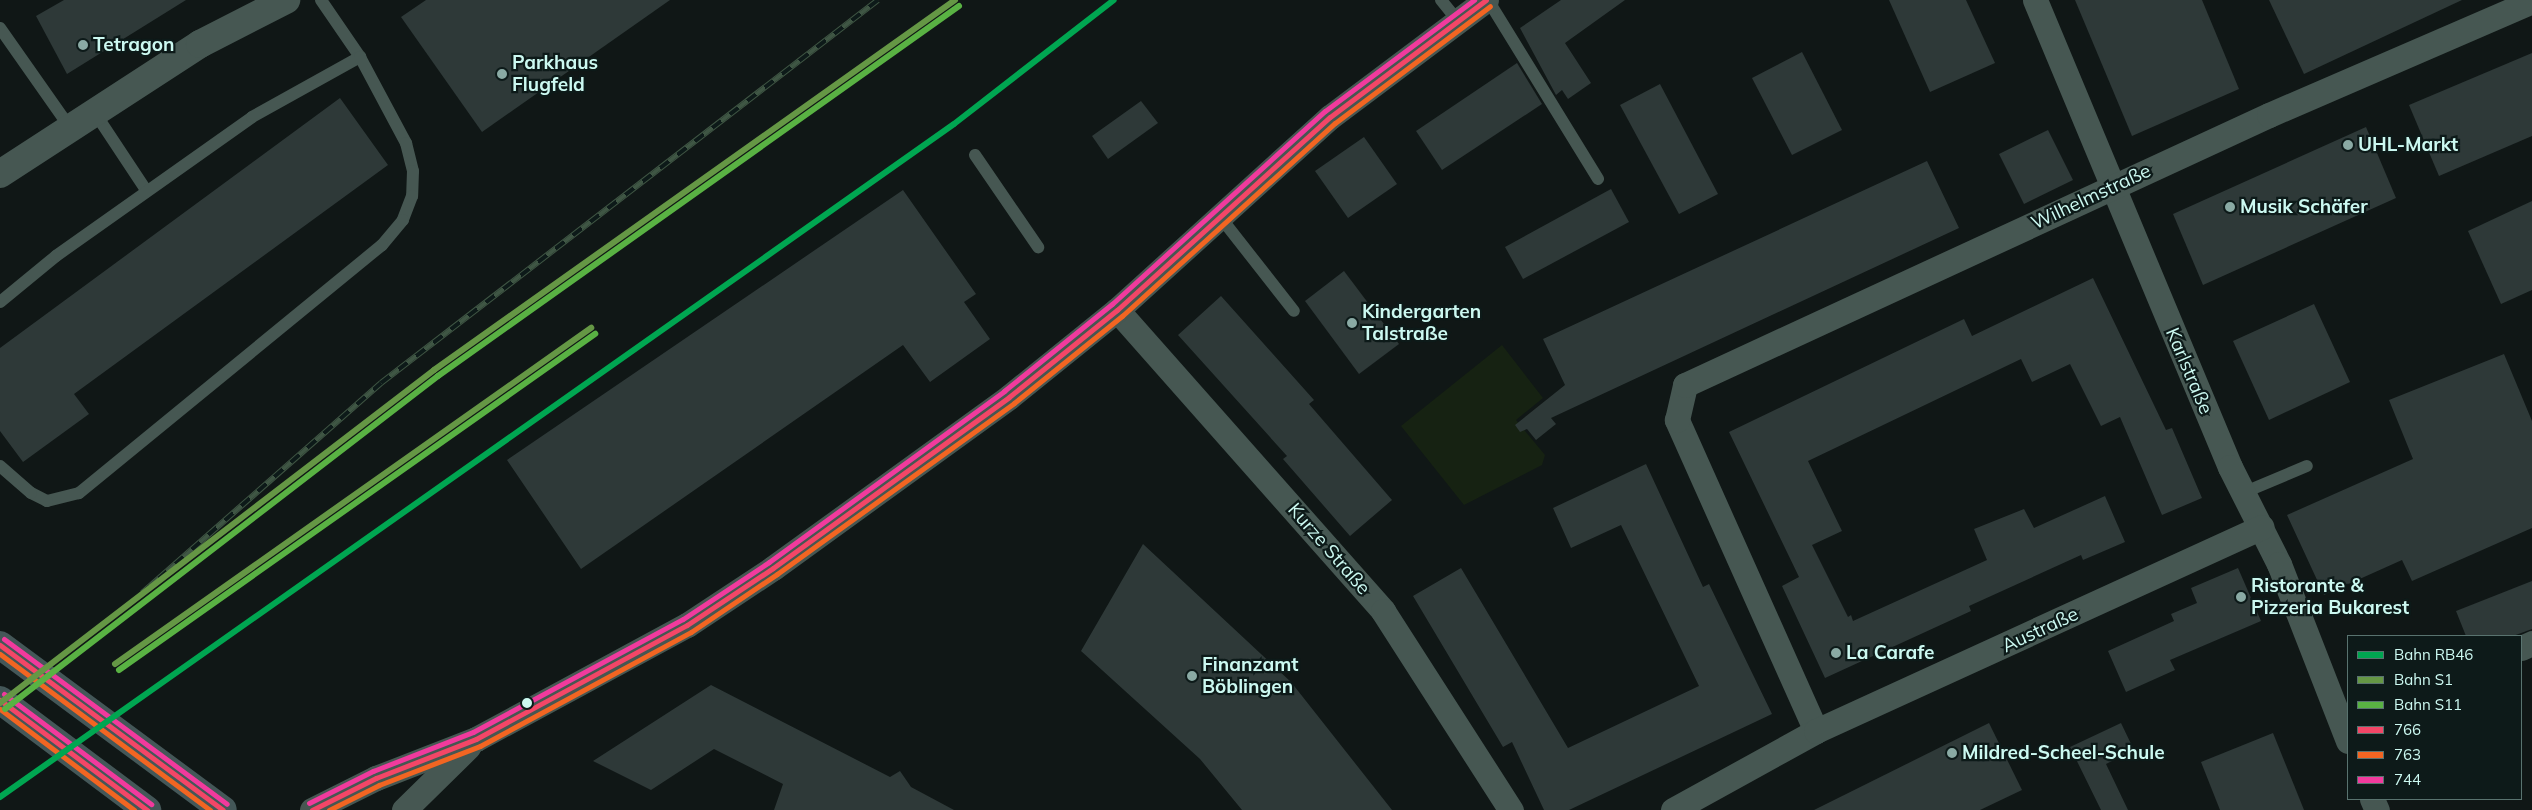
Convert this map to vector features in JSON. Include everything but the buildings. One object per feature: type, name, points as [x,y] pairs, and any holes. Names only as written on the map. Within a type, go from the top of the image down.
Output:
[{"type":"main road","points":[[4,648],[174,771],[223,810]]},
{"type":"main road","points":[[0,700],[140,804]]},
{"type":"street","points":[[0,174],[93,110],[200,44],[286,0]]},
{"type":"street","points":[[312,810],[376,778],[476,739],[687,625],[730,597],[1009,397],[1117,310],[1221,218],[1274,164],[1330,117],[1457,20],[1487,0]]},
{"type":"street","name":"Karlstraße","points":[[2035,0],[2099,148],[2113,188],[2230,467],[2262,527],[2346,728]]},
{"type":"street","name":"Wilhelmstraße","points":[[1816,731],[1678,420],[1685,385],[2269,115],[2532,1]]},
{"type":"street","name":"Kurze Straße","points":[[1117,310],[1383,611],[1511,810]]},
{"type":"street","name":"Austraße","points":[[1673,810],[1816,731],[2262,527]]},
{"type":"street","points":[[407,809],[476,739]]},
{"type":"lane","points":[[0,466],[31,493],[47,501],[78,494],[382,245],[403,220],[412,196],[413,171],[393,114],[360,57],[321,0]]},
{"type":"lane","points":[[1441,0],[1457,20]]},
{"type":"lane","points":[[1487,0],[1598,179]]},
{"type":"lane","points":[[0,28],[69,126]]},
{"type":"lane","points":[[0,302],[146,190],[252,117],[360,57]]},
{"type":"lane","points":[[93,110],[146,190]]},
{"type":"lane","points":[[975,155],[1038,247]]},
{"type":"lane","points":[[1221,218],[1294,311]]},
{"type":"lane","points":[[2245,492],[2307,466]]},
{"type":"green space","points":[[1502,345],[1543,398],[1516,420],[1545,455],[1542,465],[1464,505],[1401,426]]},
{"type":"railway","points":[[142,593],[381,383],[878,0]]},
{"type":"rail line","name":"S1","points":[[0,703],[434,370],[955,0]]},
{"type":"rail line","name":"RB46","points":[[0,797],[954,124],[1114,0]]},
{"type":"rail line","name":"S11","points":[[5,709],[438,376],[959,6]]},
{"type":"rail line","name":"S1","points":[[115,664],[591,328]]},
{"type":"rail line","name":"S11","points":[[119,670],[595,334]]},
{"type":"transit line","name":"744","points":[[309,803],[373,771],[473,732],[683,619],[769,562],[1004,391],[1112,304],[1325,111],[1474,0]]},
{"type":"transit line","name":"766","points":[[312,810],[376,778],[476,739],[687,625],[773,568],[1009,397],[1117,310],[1330,117],[1486,0]]},
{"type":"transit line","name":"763","points":[[329,810],[379,785],[480,746],[691,632],[777,574],[1014,403],[1122,316],[1335,123],[1490,6]]},
{"type":"transit line","name":"744","points":[[4,639],[227,804]]},
{"type":"transit line","name":"766","points":[[0,645],[223,810]]},
{"type":"transit line","name":"763","points":[[0,654],[210,810]]},
{"type":"transit line","name":"744","points":[[4,694],[151,804]]},
{"type":"transit line","name":"766","points":[[0,700],[147,810]]},
{"type":"transit line","name":"763","points":[[0,709],[134,810]]},
{"type":"place","name":"Tetragon","points":[[83,45]]},
{"type":"place","name":"Parkhaus Flugfeld","points":[[502,74]]},
{"type":"place","name":"UHL-Markt","points":[[2348,145]]},
{"type":"place","name":"Musik Schäfer","points":[[2230,207]]},
{"type":"place","name":"Kindergarten Talstraße","points":[[1352,323]]},
{"type":"place","name":"Ristorante & Pizzeria Bukarest","points":[[2241,597]]},
{"type":"place","name":"La Carafe","points":[[1836,653]]},
{"type":"place","name":"Finanzamt Böblingen","points":[[1192,676]]},
{"type":"place","name":"Mildred-Scheel-Schule","points":[[1952,753]]}]
